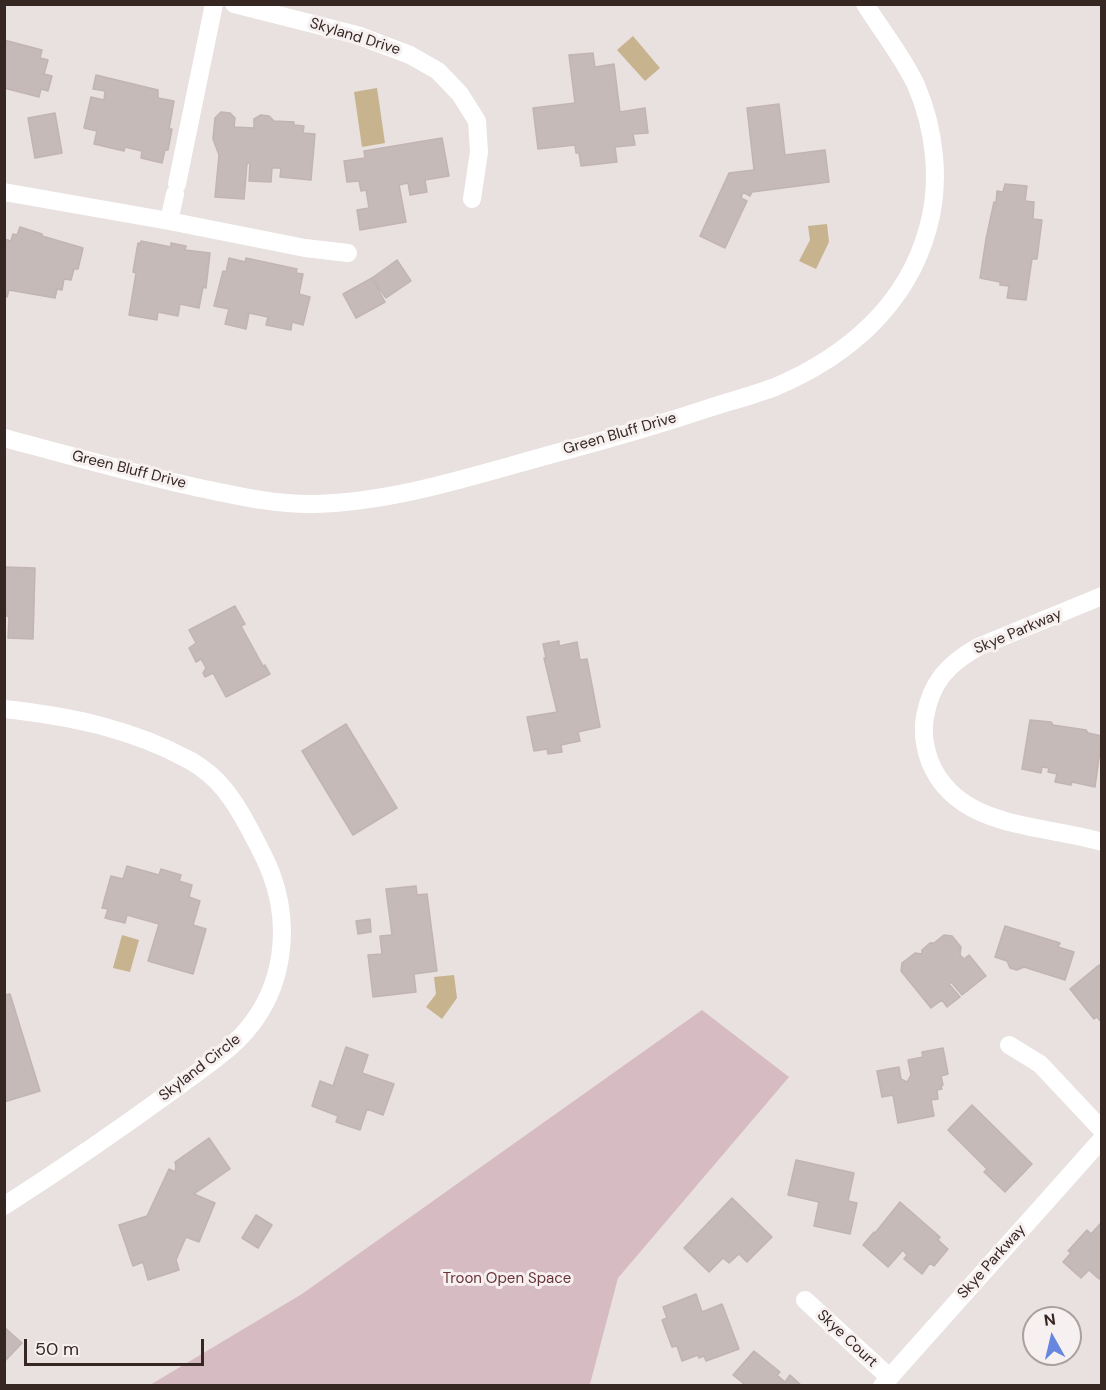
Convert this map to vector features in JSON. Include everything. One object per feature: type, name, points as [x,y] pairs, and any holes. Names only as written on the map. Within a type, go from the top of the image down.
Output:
[{"type":"street","points":[[169,221],[214,4]]},
{"type":"street","name":"Skyland Drive","points":[[234,4],[357,35],[410,55],[438,71],[460,94],[477,121],[479,152],[472,199]]},
{"type":"street","name":"Green Bluff Drive","points":[[4,438],[168,481],[242,497],[313,504],[349,502],[396,495],[634,432],[773,387],[815,368],[855,340],[881,316],[902,288],[926,237],[933,206],[933,154],[922,103],[908,70],[866,4]]},
{"type":"street","points":[[4,192],[305,248],[348,253]]},
{"type":"street","name":"Skye Parkway","points":[[1101,596],[978,647],[960,657],[947,668],[934,689],[924,723],[926,749],[935,773],[950,792],[969,808],[1011,822],[1101,842]]},
{"type":"street","name":"Skyland Circle","points":[[4,709],[90,722],[132,733],[191,761],[213,776],[234,799],[271,872],[278,893],[282,940],[275,981],[263,1007],[246,1031],[219,1056],[160,1099],[4,1206]]},
{"type":"street","points":[[1010,1045],[1040,1064],[1101,1130]]},
{"type":"street","name":"Skye Parkway","points":[[886,1381],[1101,1139]]},
{"type":"street","name":"Skye Court","points":[[805,1300],[886,1381]]},
{"type":"green space","name":"Troon Open Space","points":[[702,1010],[789,1077],[618,1278],[590,1384],[150,1385],[302,1294]]},
{"type":"shaded area","points":[[633,36],[660,68],[645,81],[617,50]]},
{"type":"shaded area","points":[[377,88],[385,143],[362,147],[354,92]]},
{"type":"shaded area","points":[[827,224],[829,242],[816,269],[799,261],[810,240],[808,226]]},
{"type":"shaded area","points":[[122,935],[139,940],[130,972],[113,968]]},
{"type":"shaded area","points":[[454,975],[457,998],[442,1019],[426,1007],[436,994],[434,977]]},
{"type":"building","points":[[4,40],[42,50],[40,58],[48,60],[44,74],[52,76],[48,91],[41,89],[39,97],[4,88]]},
{"type":"building","points":[[593,53],[595,67],[614,64],[620,112],[645,108],[648,133],[633,134],[635,145],[615,147],[617,162],[581,166],[575,145],[538,149],[533,108],[575,103],[569,55]]},
{"type":"building","points":[[96,75],[158,90],[158,98],[174,101],[168,150],[165,150],[162,163],[141,158],[142,151],[125,147],[124,151],[94,144],[97,131],[84,128],[91,97],[104,100],[105,91],[93,89]]},
{"type":"building","points":[[779,104],[785,155],[825,150],[829,182],[752,192],[750,196],[743,192],[741,198],[747,201],[725,248],[700,236],[729,173],[754,170],[747,108]]},
{"type":"building","points":[[221,112],[230,113],[235,118],[234,127],[254,128],[254,119],[261,115],[269,116],[274,121],[294,122],[294,125],[304,126],[303,133],[315,134],[311,180],[280,177],[281,168],[272,168],[271,182],[249,181],[250,163],[247,163],[244,199],[215,197],[219,155],[213,139],[215,118]]},
{"type":"building","points":[[55,113],[62,153],[35,158],[28,118]]},
{"type":"building","points":[[442,138],[449,176],[425,180],[427,192],[410,195],[408,183],[399,185],[406,222],[360,230],[357,210],[369,208],[366,190],[361,191],[359,181],[347,182],[344,161],[365,158],[364,151]]},
{"type":"building","points":[[1005,184],[1027,186],[1025,201],[1034,202],[1033,219],[1042,220],[1037,259],[1032,259],[1026,300],[1007,298],[1009,286],[980,278],[994,202],[996,203],[997,191],[1003,192]]},
{"type":"building","points":[[20,227],[83,248],[78,269],[74,269],[71,280],[64,279],[62,290],[57,289],[55,298],[9,290],[7,297],[4,296],[4,239],[11,241],[13,234],[17,235]]},
{"type":"building","points":[[141,241],[171,247],[171,243],[186,246],[185,250],[210,253],[206,288],[203,287],[199,308],[180,304],[178,316],[158,312],[157,320],[129,315],[136,273],[133,272],[138,243],[140,244]]},
{"type":"building","points":[[229,258],[245,262],[246,258],[297,269],[296,273],[303,274],[299,294],[310,297],[303,325],[292,322],[291,330],[266,325],[268,317],[249,313],[246,329],[225,324],[229,309],[214,306],[223,271],[226,272]]},
{"type":"building","points":[[397,260],[411,281],[386,298],[372,278]]},
{"type":"building","points":[[372,278],[385,302],[356,318],[343,294]]},
{"type":"building","points":[[4,567],[35,568],[33,639],[8,638],[9,616],[4,616]]},
{"type":"building","points":[[235,606],[245,624],[241,626],[263,666],[265,665],[270,674],[226,697],[213,673],[205,677],[203,673],[206,668],[201,659],[196,662],[189,648],[196,643],[189,630]]},
{"type":"building","points":[[559,641],[559,646],[577,642],[580,660],[587,659],[600,727],[578,732],[580,741],[561,745],[562,752],[548,754],[547,749],[534,751],[527,717],[557,712],[544,658],[546,658],[543,644]]},
{"type":"building","points":[[1030,720],[1051,722],[1053,725],[1086,730],[1088,733],[1102,736],[1095,787],[1072,782],[1071,785],[1055,782],[1057,774],[1048,772],[1049,768],[1042,767],[1041,773],[1022,769]]},
{"type":"building","points":[[346,724],[397,808],[353,835],[302,751]]},
{"type":"building","points":[[127,866],[159,875],[161,869],[181,875],[179,881],[192,885],[189,897],[200,901],[193,925],[206,929],[193,974],[148,961],[159,924],[127,915],[125,923],[105,918],[108,909],[102,908],[111,876],[123,879]]},
{"type":"building","points":[[416,886],[417,895],[427,894],[437,971],[414,974],[416,992],[373,997],[368,955],[382,954],[380,936],[392,935],[386,889]]},
{"type":"building","points":[[370,919],[371,932],[358,934],[356,921]]},
{"type":"building","points":[[1005,926],[1060,943],[1058,947],[1074,952],[1065,980],[1024,967],[1017,970],[1010,968],[1007,961],[995,957]]},
{"type":"building","points":[[944,935],[952,936],[961,947],[960,955],[964,959],[969,955],[986,976],[962,995],[951,982],[949,984],[960,997],[947,1007],[942,1000],[931,1008],[901,971],[902,963],[915,953],[922,954],[922,950],[930,943],[934,943]]},
{"type":"building","points":[[1099,965],[1102,968],[1102,1023],[1097,1017],[1094,1019],[1070,989]]},
{"type":"building","points":[[10,994],[40,1091],[4,1102],[4,995]]},
{"type":"building","points":[[346,1047],[368,1055],[362,1073],[394,1084],[383,1115],[367,1109],[360,1130],[336,1122],[338,1116],[312,1106],[320,1081],[333,1086]]},
{"type":"building","points":[[943,1048],[948,1074],[941,1076],[943,1085],[942,1089],[937,1090],[938,1099],[931,1100],[934,1116],[898,1123],[893,1095],[882,1097],[877,1071],[899,1067],[901,1079],[907,1082],[911,1075],[908,1060],[923,1057],[922,1052]]},
{"type":"building","points":[[972,1105],[1032,1164],[1005,1192],[984,1172],[987,1169],[948,1130]]},
{"type":"building","points":[[209,1138],[230,1169],[194,1194],[215,1203],[199,1242],[186,1237],[176,1260],[179,1270],[148,1280],[143,1262],[133,1266],[119,1225],[147,1216],[169,1169],[175,1172],[175,1162]]},
{"type":"building","points":[[796,1160],[854,1173],[848,1201],[857,1203],[850,1234],[814,1226],[819,1202],[788,1195]]},
{"type":"building","points":[[732,1198],[772,1237],[747,1262],[739,1254],[729,1263],[723,1258],[709,1272],[684,1248]]},
{"type":"building","points":[[900,1202],[940,1237],[938,1240],[948,1249],[934,1266],[930,1263],[922,1274],[904,1259],[907,1255],[903,1250],[888,1267],[863,1245]]},
{"type":"building","points":[[256,1215],[272,1225],[258,1248],[242,1238]]},
{"type":"building","points":[[1100,1224],[1102,1225],[1102,1275],[1099,1279],[1089,1270],[1081,1278],[1063,1262],[1071,1253],[1068,1251],[1087,1230],[1091,1234]]},
{"type":"building","points":[[696,1294],[702,1312],[722,1304],[739,1349],[706,1361],[704,1356],[699,1358],[698,1355],[682,1361],[677,1346],[672,1347],[662,1320],[667,1318],[663,1307]]},
{"type":"building","points":[[4,1327],[22,1343],[4,1362]]},
{"type":"building","points":[[754,1351],[780,1372],[777,1375],[785,1382],[790,1375],[802,1386],[742,1386],[743,1383],[733,1375]]}]
